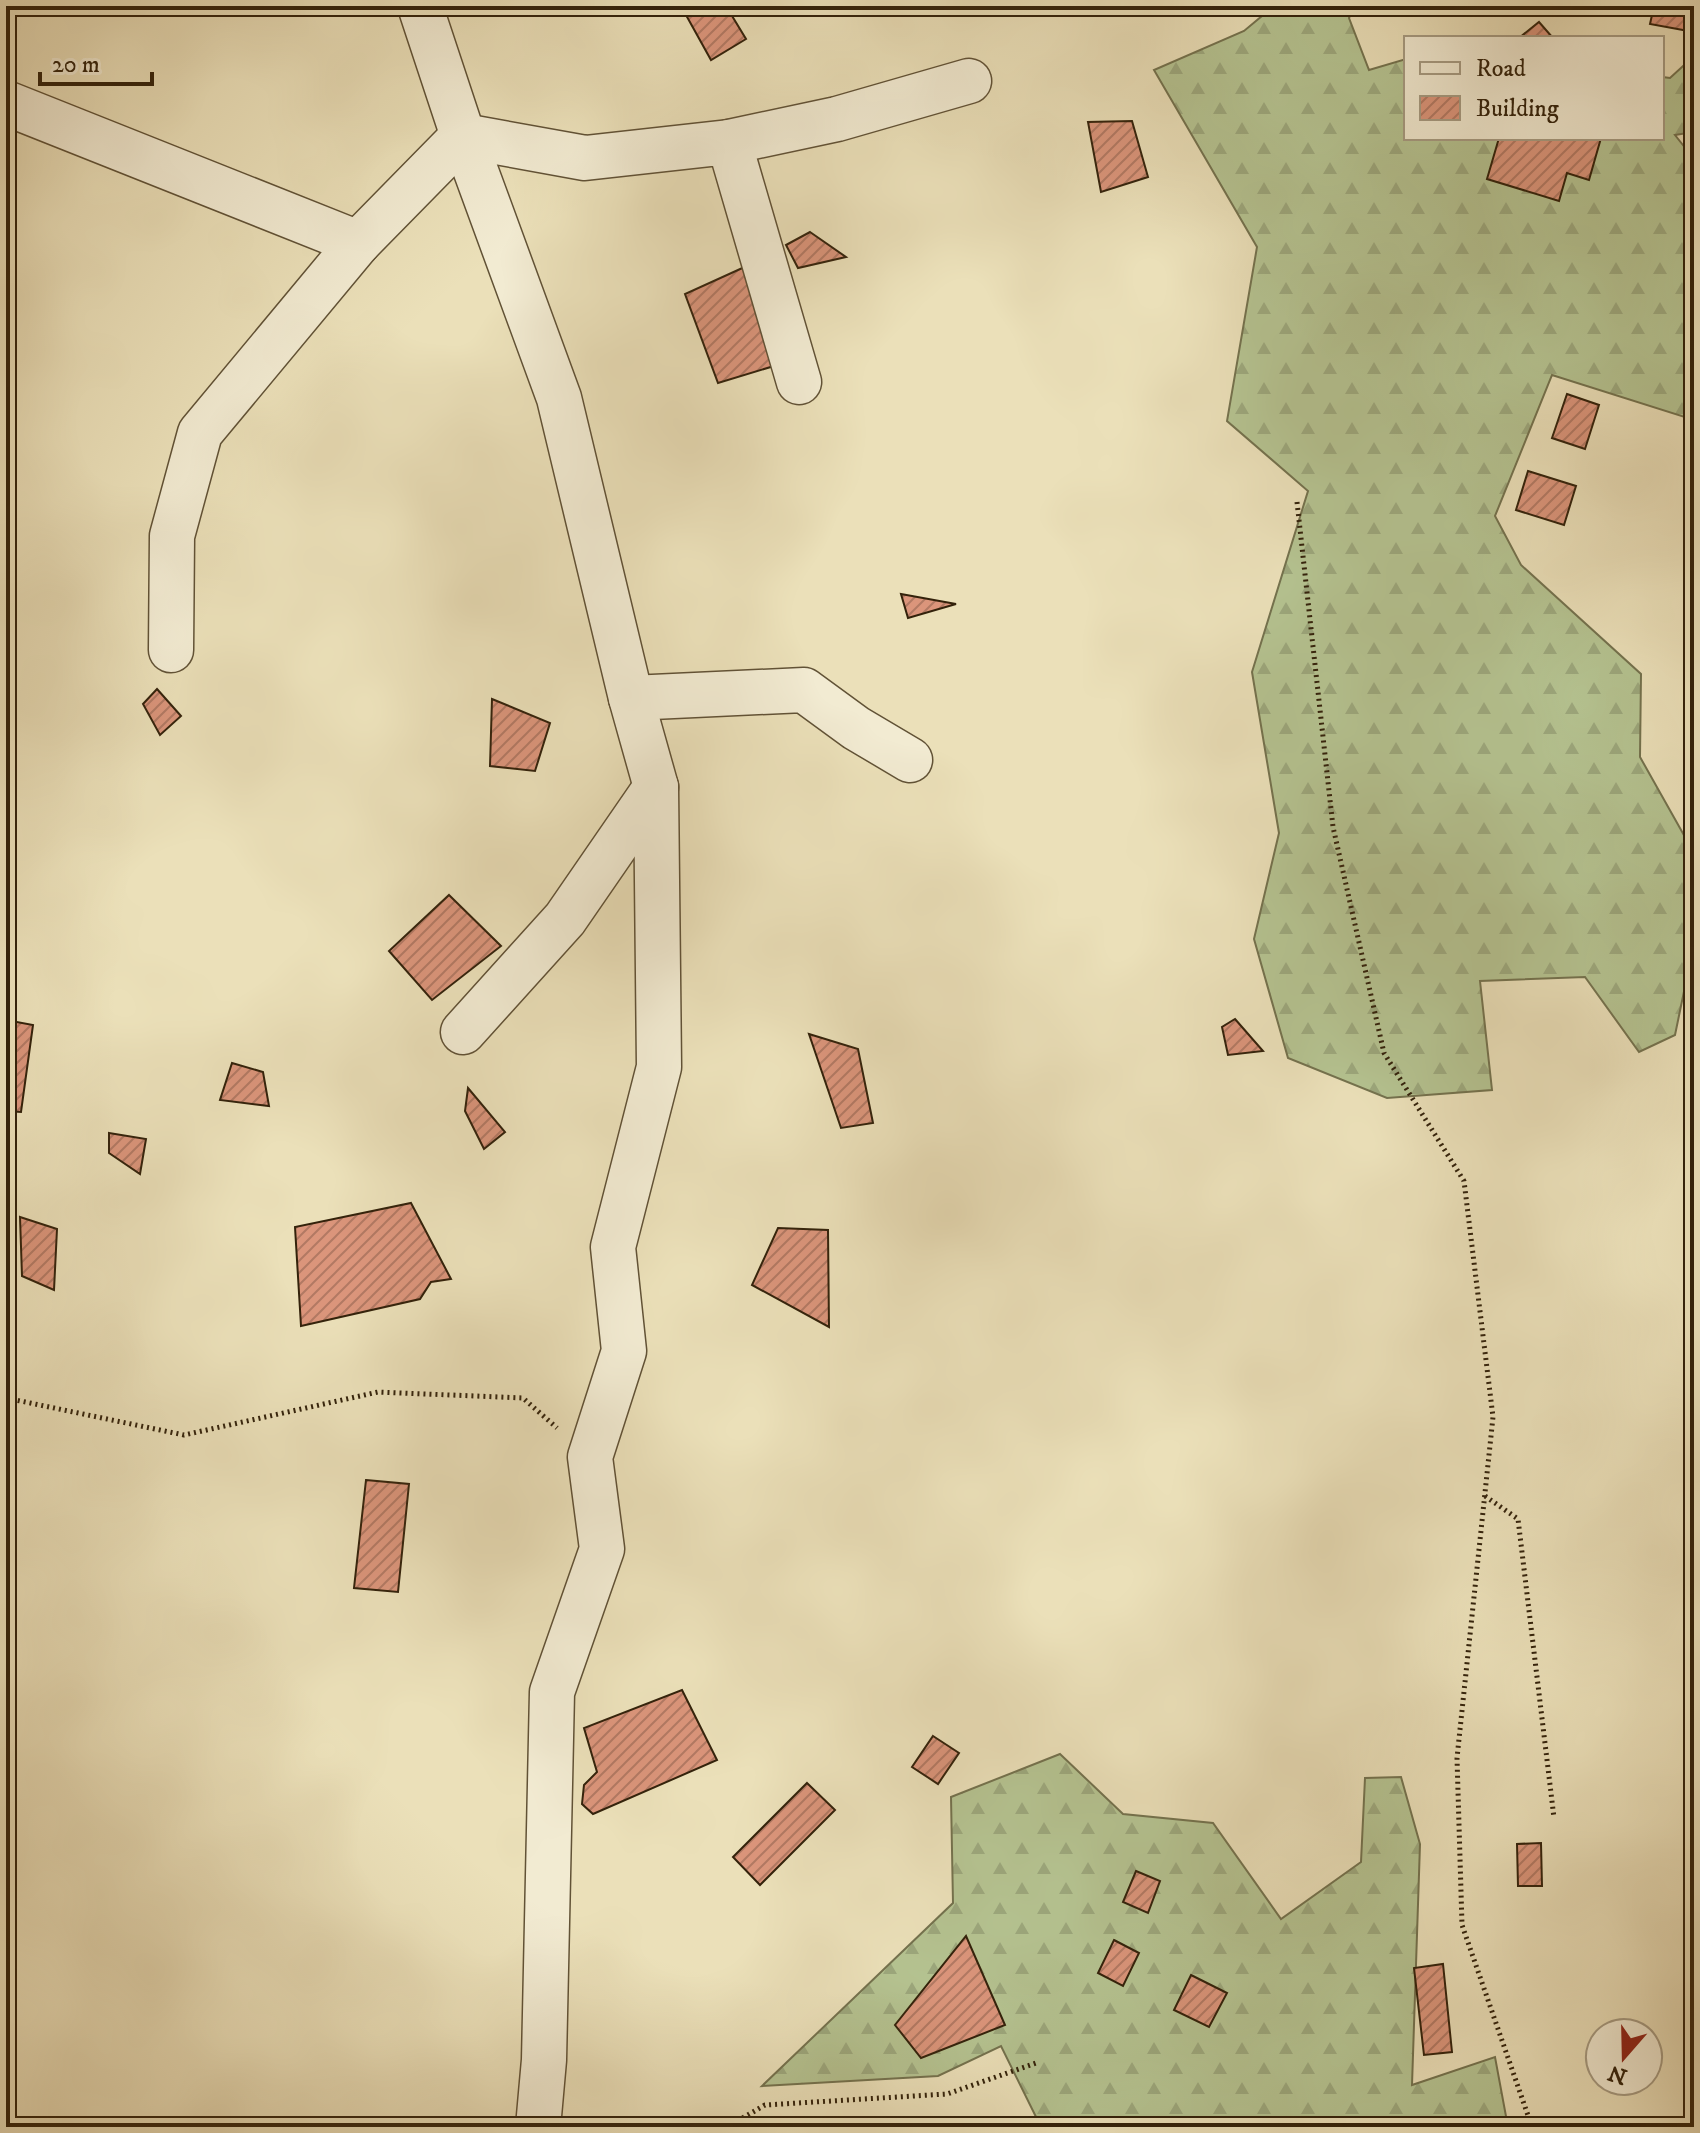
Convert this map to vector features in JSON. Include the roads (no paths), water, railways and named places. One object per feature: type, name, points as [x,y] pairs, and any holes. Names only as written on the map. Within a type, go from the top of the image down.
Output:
[{"type":"street","points":[[420,6],[463,136],[559,398],[631,698],[656,787],[659,1067],[613,1247],[624,1351],[590,1457],[602,1549],[552,1692],[544,2060],[538,2127]]},
{"type":"street","points":[[463,136],[585,158],[729,142],[837,119],[969,81]]},
{"type":"street","points":[[6,103],[358,243]]},
{"type":"street","points":[[171,650],[172,536],[200,433],[358,243],[463,136]]},
{"type":"street","points":[[729,142],[799,382]]},
{"type":"street","points":[[631,698],[804,690],[856,728],[910,760]]},
{"type":"street","points":[[463,1032],[565,919],[656,787]]}]
